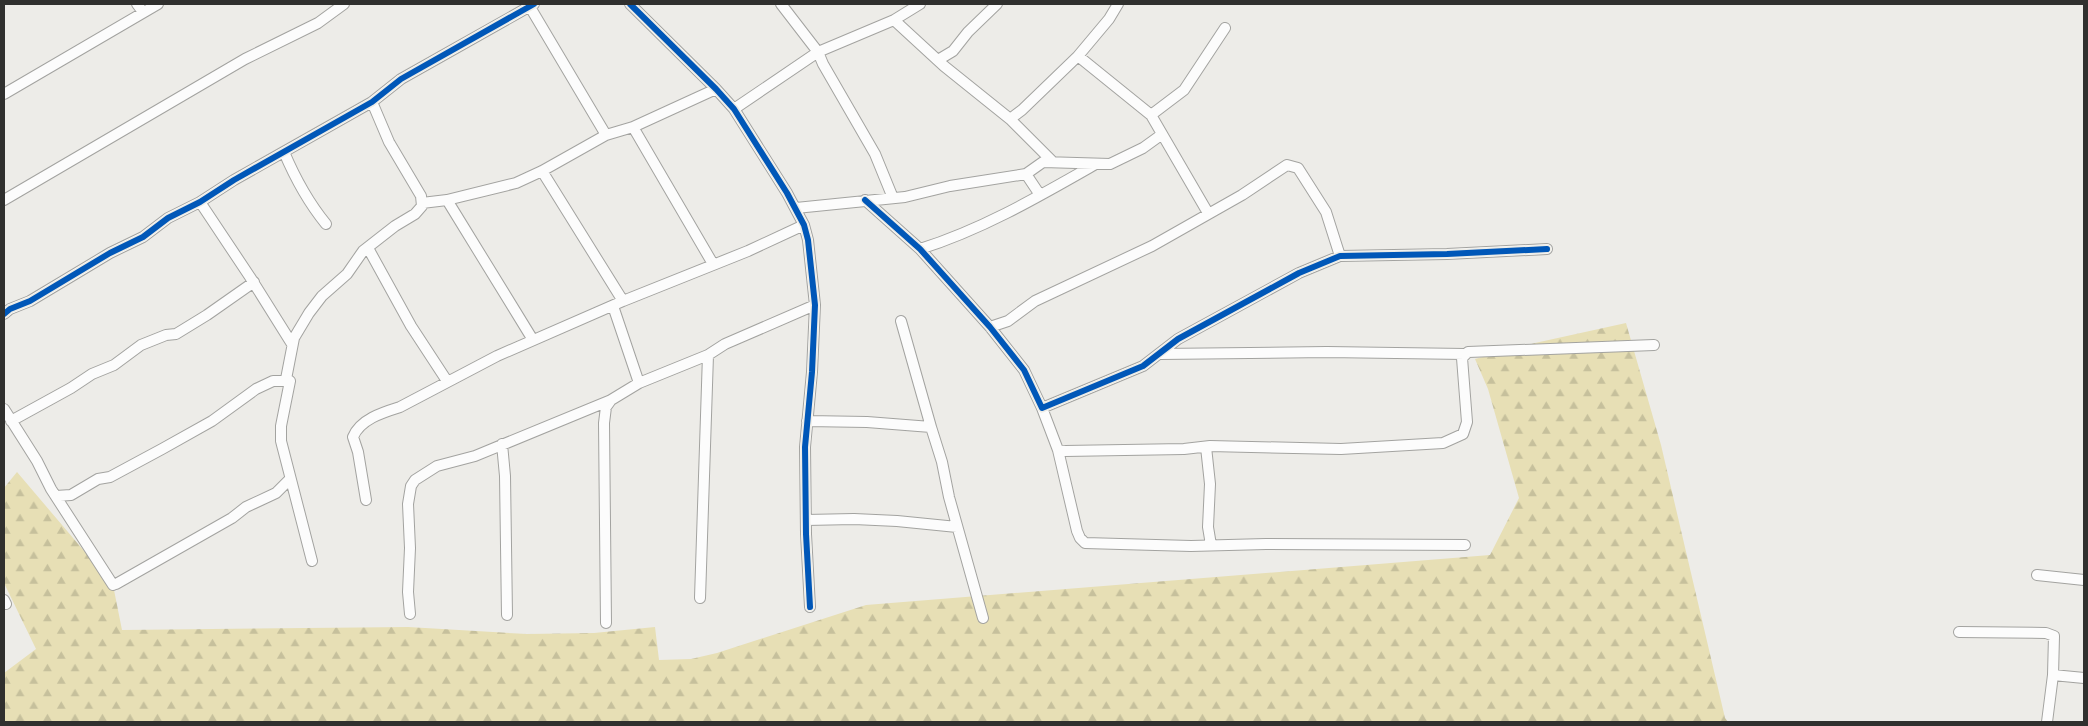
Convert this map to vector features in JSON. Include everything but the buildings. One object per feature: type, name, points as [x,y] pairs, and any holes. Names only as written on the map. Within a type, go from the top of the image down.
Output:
[{"type":"street","points":[[4,94],[140,8],[158,4]]},
{"type":"street","points":[[4,200],[245,59],[318,23],[344,4]]},
{"type":"street","points":[[630,4],[734,109],[796,208],[804,225],[808,240],[815,305],[805,446],[810,607]]},
{"type":"street","points":[[781,4],[818,52],[823,64],[876,154],[893,198]]},
{"type":"street","points":[[938,60],[953,51],[973,27],[997,4]]},
{"type":"street","points":[[1010,119],[1022,110],[1078,56],[1109,19],[1118,4]]},
{"type":"street","points":[[4,314],[10,308],[30,301],[143,237],[168,218],[200,202],[234,180],[372,102],[401,79],[532,5],[606,135]]},
{"type":"street","points":[[734,109],[818,52],[894,20],[913,5]]},
{"type":"street","points":[[894,20],[938,60],[1010,119],[1053,162]]},
{"type":"street","points":[[1151,115],[1184,90],[1225,28]]},
{"type":"street","points":[[1078,56],[1151,115],[1208,213]]},
{"type":"street","points":[[422,203],[447,200],[516,183],[542,171],[606,135],[633,127],[716,89]]},
{"type":"street","points":[[290,381],[286,379],[292,344],[309,312],[322,296],[347,274],[360,255],[395,226],[415,214],[422,203],[421,196],[389,142],[372,102]]},
{"type":"street","points":[[633,127],[713,264]]},
{"type":"street","points":[[796,208],[893,198],[1026,174],[1043,162],[1110,164],[1142,148],[1161,135]]},
{"type":"street","points":[[284,152],[294,175],[314,210],[326,224]]},
{"type":"street","points":[[920,249],[951,239],[1040,195],[1094,164]]},
{"type":"street","points":[[990,327],[1008,321],[1035,301],[1152,246],[1242,195],[1282,167],[1292,165],[1298,168],[1326,212],[1340,256]]},
{"type":"street","points":[[542,171],[623,301]]},
{"type":"street","points":[[1026,174],[1040,195]]},
{"type":"street","points":[[447,200],[532,340]]},
{"type":"street","points":[[865,200],[920,249],[990,327],[1024,370],[1042,408],[1058,450],[1080,538],[1085,543],[1465,545]]},
{"type":"street","points":[[200,202],[254,282],[292,344]]},
{"type":"street","points":[[366,500],[358,452],[353,437],[362,425],[377,415],[400,407],[447,381],[532,340],[748,251],[804,225]]},
{"type":"street","points":[[368,248],[411,326],[447,381]]},
{"type":"street","points":[[1042,408],[1138,368],[1178,340],[1299,273],[1340,256],[1447,254],[1547,249]]},
{"type":"street","points":[[11,421],[71,388],[92,374],[110,367],[141,345],[166,335],[176,334],[254,282]]},
{"type":"street","points":[[410,614],[408,592],[410,553],[408,504],[411,486],[415,480],[437,466],[475,456],[611,400],[639,383],[708,355],[725,344],[815,305]]},
{"type":"street","points":[[613,306],[639,383]]},
{"type":"street","points":[[901,321],[930,427],[942,462],[957,527],[983,618]]},
{"type":"street","points":[[1160,354],[1327,352],[1465,354],[1478,350],[1654,345]]},
{"type":"street","points":[[1058,450],[1175,450],[1206,447],[1341,449],[1422,446],[1450,441],[1463,434],[1467,422],[1468,411],[1461,367],[1462,358],[1465,354]]},
{"type":"street","points":[[700,598],[708,355]]},
{"type":"street","points":[[56,496],[71,495],[98,479],[110,477],[212,421],[256,389],[274,381],[290,381]]},
{"type":"street","points":[[290,381],[281,426],[281,441],[312,561]]},
{"type":"street","points":[[606,623],[604,423],[606,407],[611,400]]},
{"type":"street","points":[[4,409],[37,461],[56,496],[115,584],[232,518],[246,507],[276,493],[290,479]]},
{"type":"street","points":[[807,421],[867,422],[930,427]]},
{"type":"street","points":[[502,444],[505,476],[508,615]]},
{"type":"street","points":[[1206,447],[1210,484],[1208,527],[1211,545]]},
{"type":"street","points":[[806,520],[880,520],[957,527]]},
{"type":"street","points":[[2037,575],[2084,580]]},
{"type":"street","points":[[1959,632],[2046,633],[2054,636],[2053,675],[2047,722]]},
{"type":"street","points":[[2053,675],[2084,678]]},
{"type":"green space","points":[[1626,323],[1661,445],[1725,718],[1728,722],[4,722],[4,673],[36,649],[4,583],[4,488],[17,472],[113,585],[122,630],[408,627],[527,634],[594,633],[655,627],[659,660],[691,659],[717,653],[866,605],[1490,555],[1519,498],[1488,389],[1475,359],[1535,343]]},
{"type":"cycle path","points":[[4,314],[10,309],[30,301],[110,253],[143,237],[168,218],[200,202],[234,180],[372,102],[401,79],[534,4]]},
{"type":"cycle path","points":[[630,4],[734,109],[787,193],[804,225],[808,240],[815,305],[812,372],[805,447],[806,534],[810,607]]},
{"type":"cycle path","points":[[865,200],[920,249],[990,327],[1024,370],[1042,408],[1143,366],[1178,339],[1299,273],[1340,256],[1447,254],[1547,249]]}]
